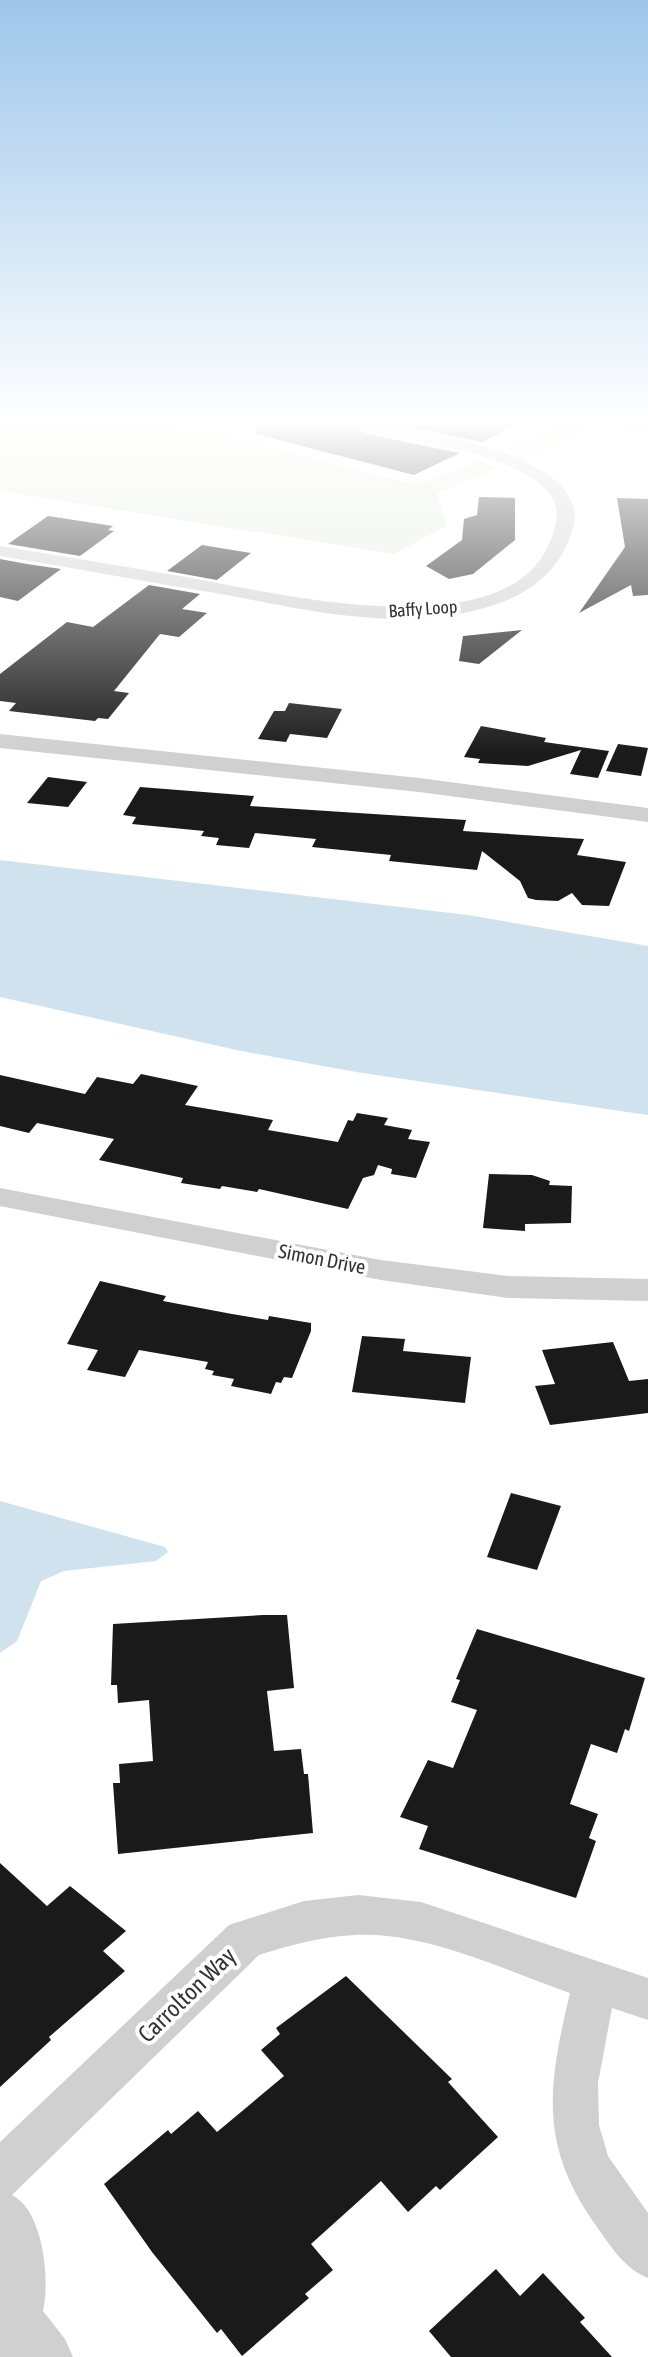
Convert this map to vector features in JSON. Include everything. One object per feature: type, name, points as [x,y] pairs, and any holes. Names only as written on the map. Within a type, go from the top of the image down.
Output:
[{"type":"street","name":"Baffy Loop","points":[[0,551],[380,613],[448,609],[493,599],[525,584],[550,560],[562,534]]},
{"type":"street","points":[[0,741],[419,785],[648,815]]},
{"type":"street","name":"Simon Drive","points":[[0,1197],[381,1270],[508,1287],[648,1290]]},
{"type":"street","name":"Carrolton Way","points":[[0,2176],[245,1939],[304,1921],[358,1915],[421,1922],[648,1999]]},
{"type":"street","points":[[595,1981],[574,2077],[579,2145],[610,2204],[648,2253]]},
{"type":"street","points":[[0,2215],[18,2248],[23,2282],[21,2344]]},
{"type":"shaded area","points":[[269,534],[431,534],[394,554]]},
{"type":"water","points":[[0,860],[468,915],[648,946],[648,1115],[356,1072],[241,1051],[0,997]]},
{"type":"water","points":[[0,1501],[165,1547],[168,1552],[156,1561],[64,1571],[41,1581],[17,1641],[0,1653]]},
{"type":"building","points":[[22,534],[110,534],[80,556],[8,544]]},
{"type":"building","points":[[463,534],[515,534],[515,540],[473,574],[449,579],[426,566],[462,540]]},
{"type":"building","points":[[623,534],[648,534],[648,595],[633,596],[631,585],[579,613],[625,547]]},
{"type":"building","points":[[202,545],[251,553],[217,580],[167,571]]},
{"type":"building","points":[[0,559],[61,569],[18,601],[0,597]]},
{"type":"building","points":[[149,585],[200,594],[182,609],[207,613],[179,637],[160,634],[114,691],[129,693],[108,719],[98,718],[95,721],[9,711],[16,703],[0,701],[0,674],[67,622],[93,627]]},
{"type":"building","points":[[522,630],[479,664],[459,661],[463,636]]},
{"type":"building","points":[[289,703],[342,709],[327,738],[290,734],[286,742],[258,739],[274,711],[285,711]]},
{"type":"building","points":[[481,726],[546,738],[544,742],[609,751],[598,778],[570,774],[581,750],[528,766],[478,763],[480,759],[464,757]]},
{"type":"building","points":[[618,744],[648,748],[641,776],[606,771]]},
{"type":"building","points":[[48,777],[87,782],[68,807],[27,803]]},
{"type":"building","points":[[140,787],[254,796],[250,806],[466,820],[463,831],[584,839],[577,855],[626,862],[609,906],[582,905],[572,893],[558,901],[536,900],[528,898],[520,881],[482,851],[477,870],[389,861],[391,855],[312,847],[316,839],[255,833],[249,848],[216,845],[219,838],[201,836],[204,831],[132,824],[136,817],[123,815]]},
{"type":"building","points":[[141,1074],[198,1086],[185,1105],[273,1120],[268,1130],[338,1142],[348,1120],[353,1121],[357,1113],[388,1118],[384,1125],[412,1130],[408,1139],[430,1142],[416,1178],[391,1174],[392,1169],[378,1165],[374,1175],[363,1178],[348,1209],[259,1189],[257,1192],[181,1183],[183,1178],[99,1160],[114,1139],[37,1123],[29,1133],[0,1126],[0,1075],[85,1094],[97,1077],[133,1084]]},
{"type":"building","points":[[489,1174],[532,1175],[550,1181],[549,1185],[572,1186],[571,1223],[525,1224],[525,1231],[483,1228]]},
{"type":"building","points":[[100,1281],[166,1296],[163,1301],[268,1320],[269,1316],[311,1323],[311,1331],[292,1378],[284,1377],[281,1383],[276,1382],[271,1394],[231,1386],[234,1379],[212,1375],[214,1371],[205,1369],[208,1362],[139,1350],[125,1377],[87,1370],[98,1350],[67,1344]]},
{"type":"building","points":[[362,1336],[405,1339],[403,1351],[471,1357],[465,1403],[352,1392]]},
{"type":"building","points":[[613,1342],[629,1381],[648,1379],[648,1413],[550,1425],[535,1386],[555,1384],[542,1350]]},
{"type":"building","points":[[511,1493],[561,1506],[537,1570],[487,1557]]},
{"type":"building","points":[[287,1615],[294,1688],[267,1691],[274,1751],[301,1749],[304,1774],[308,1774],[313,1833],[118,1854],[113,1783],[120,1783],[119,1764],[153,1761],[149,1700],[118,1703],[117,1685],[111,1685],[113,1624]]},
{"type":"building","points":[[477,1629],[645,1678],[629,1731],[625,1729],[617,1753],[591,1744],[570,1804],[598,1814],[589,1838],[596,1841],[576,1898],[419,1849],[428,1826],[400,1817],[428,1760],[453,1768],[477,1710],[451,1702],[460,1680],[456,1679]]},
{"type":"building","points":[[0,1863],[47,1906],[70,1886],[126,1931],[103,1951],[125,1971],[49,2037],[51,2040],[0,2087]]},
{"type":"building","points":[[346,1976],[452,2079],[448,2082],[498,2137],[440,2190],[436,2186],[408,2212],[381,2181],[311,2244],[333,2270],[305,2294],[309,2298],[242,2356],[221,2329],[217,2333],[152,2252],[104,2184],[168,2130],[171,2134],[198,2111],[217,2132],[284,2076],[261,2050],[280,2034],[276,2028]]},
{"type":"building","points":[[496,2269],[520,2296],[543,2273],[585,2318],[580,2322],[612,2357],[451,2357],[429,2331]]}]
